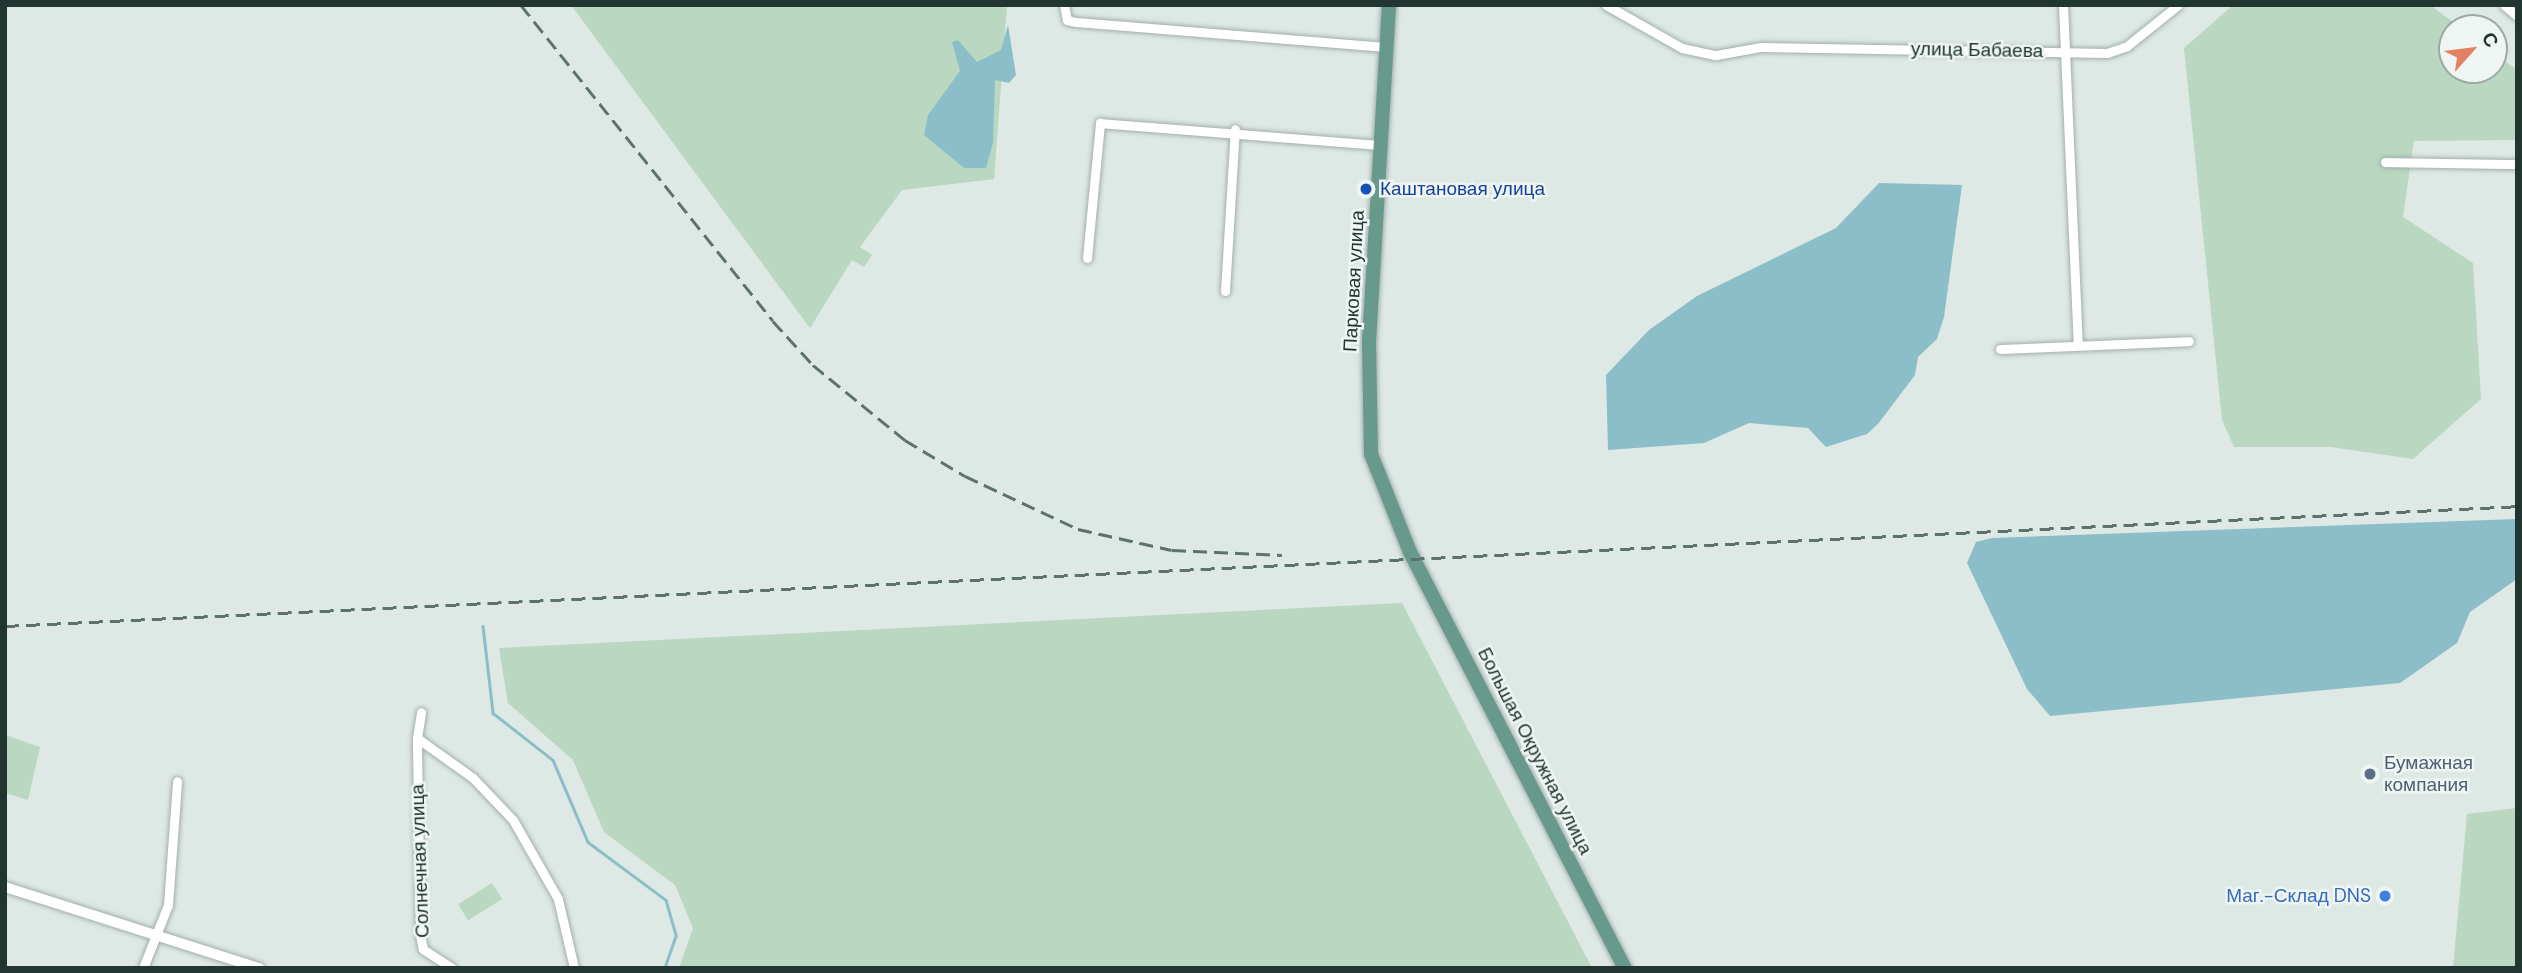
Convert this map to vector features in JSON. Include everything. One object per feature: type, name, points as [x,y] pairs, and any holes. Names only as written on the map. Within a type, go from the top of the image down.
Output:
[{"type":"main road","name":"Парковая улица","points":[[1389,5],[1368,428],[1378,482],[1410,552]]},
{"type":"main road","name":"Большая Окружная улица","points":[[1410,552],[1625,968]]},
{"type":"street","points":[[1064,5],[1067,20],[1076,22],[1386,47]]},
{"type":"street","name":"улица Бабаева","points":[[1606,5],[1682,48],[1716,55],[1760,47],[2117,50],[2178,5]]},
{"type":"street","points":[[2063,5],[2078,344]]},
{"type":"street","points":[[2504,5],[2517,16]]},
{"type":"street","points":[[1087,258],[1100,123],[1236,129],[1381,145]]},
{"type":"street","points":[[1225,291],[1236,129]]},
{"type":"street","points":[[2385,162],[2517,164]]},
{"type":"street","points":[[2000,349],[2189,341]]},
{"type":"street","name":"Солнечная улица","points":[[421,712],[417,738],[420,934],[423,949],[452,968]]},
{"type":"street","points":[[417,738],[473,778],[513,820],[558,899],[574,968]]},
{"type":"street","points":[[143,968],[168,905],[177,781]]},
{"type":"street","points":[[5,887],[259,968]]},
{"type":"green space","points":[[571,5],[1007,5],[994,179],[902,190],[860,247],[872,255],[864,267],[852,260],[810,328]]},
{"type":"green space","points":[[2233,5],[2430,5],[2442,14],[2438,14],[2438,84],[2508,84],[2508,63],[2517,70],[2517,140],[2414,141],[2403,217],[2473,263],[2481,399],[2413,459],[2331,447],[2234,447],[2222,420],[2184,48]]},
{"type":"green space","points":[[1402,603],[1592,968],[679,968],[693,928],[675,885],[604,832],[573,760],[508,703],[499,648]]},
{"type":"green space","points":[[5,735],[40,747],[28,800],[5,793]]},
{"type":"green space","points":[[2517,808],[2517,968],[2453,968],[2467,814]]},
{"type":"green space","points":[[492,883],[502,899],[468,920],[458,904]]},
{"type":"water","points":[[1008,25],[1016,75],[1009,83],[995,80],[993,143],[986,168],[964,168],[924,135],[928,115],[960,71],[952,42],[958,40],[977,62],[1001,50]]},
{"type":"water","points":[[1879,183],[1962,185],[1944,317],[1937,339],[1918,357],[1915,375],[1878,424],[1867,434],[1826,447],[1808,428],[1749,423],[1704,443],[1608,450],[1606,375],[1649,330],[1697,296],[1836,228]]},
{"type":"water","points":[[2517,519],[2517,579],[2470,612],[2457,643],[2400,683],[2050,716],[2027,689],[1967,563],[1976,542],[1992,538]]},
{"type":"waterway","points":[[483,626],[493,713],[553,760],[588,842],[666,900],[676,936],[665,968]]},
{"type":"railway","points":[[521,5],[773,321],[813,365],[905,440],[965,476],[1078,529],[1172,550],[1282,555]]},
{"type":"railway","points":[[5,626],[2517,506]]},
{"type":"place","name":"Каштановая улица","points":[[1366,189]]},
{"type":"place","name":"Бумажная компания","points":[[2370,774]]},
{"type":"place","name":"Маг.-Склад DNS","points":[[2385,896]]}]
